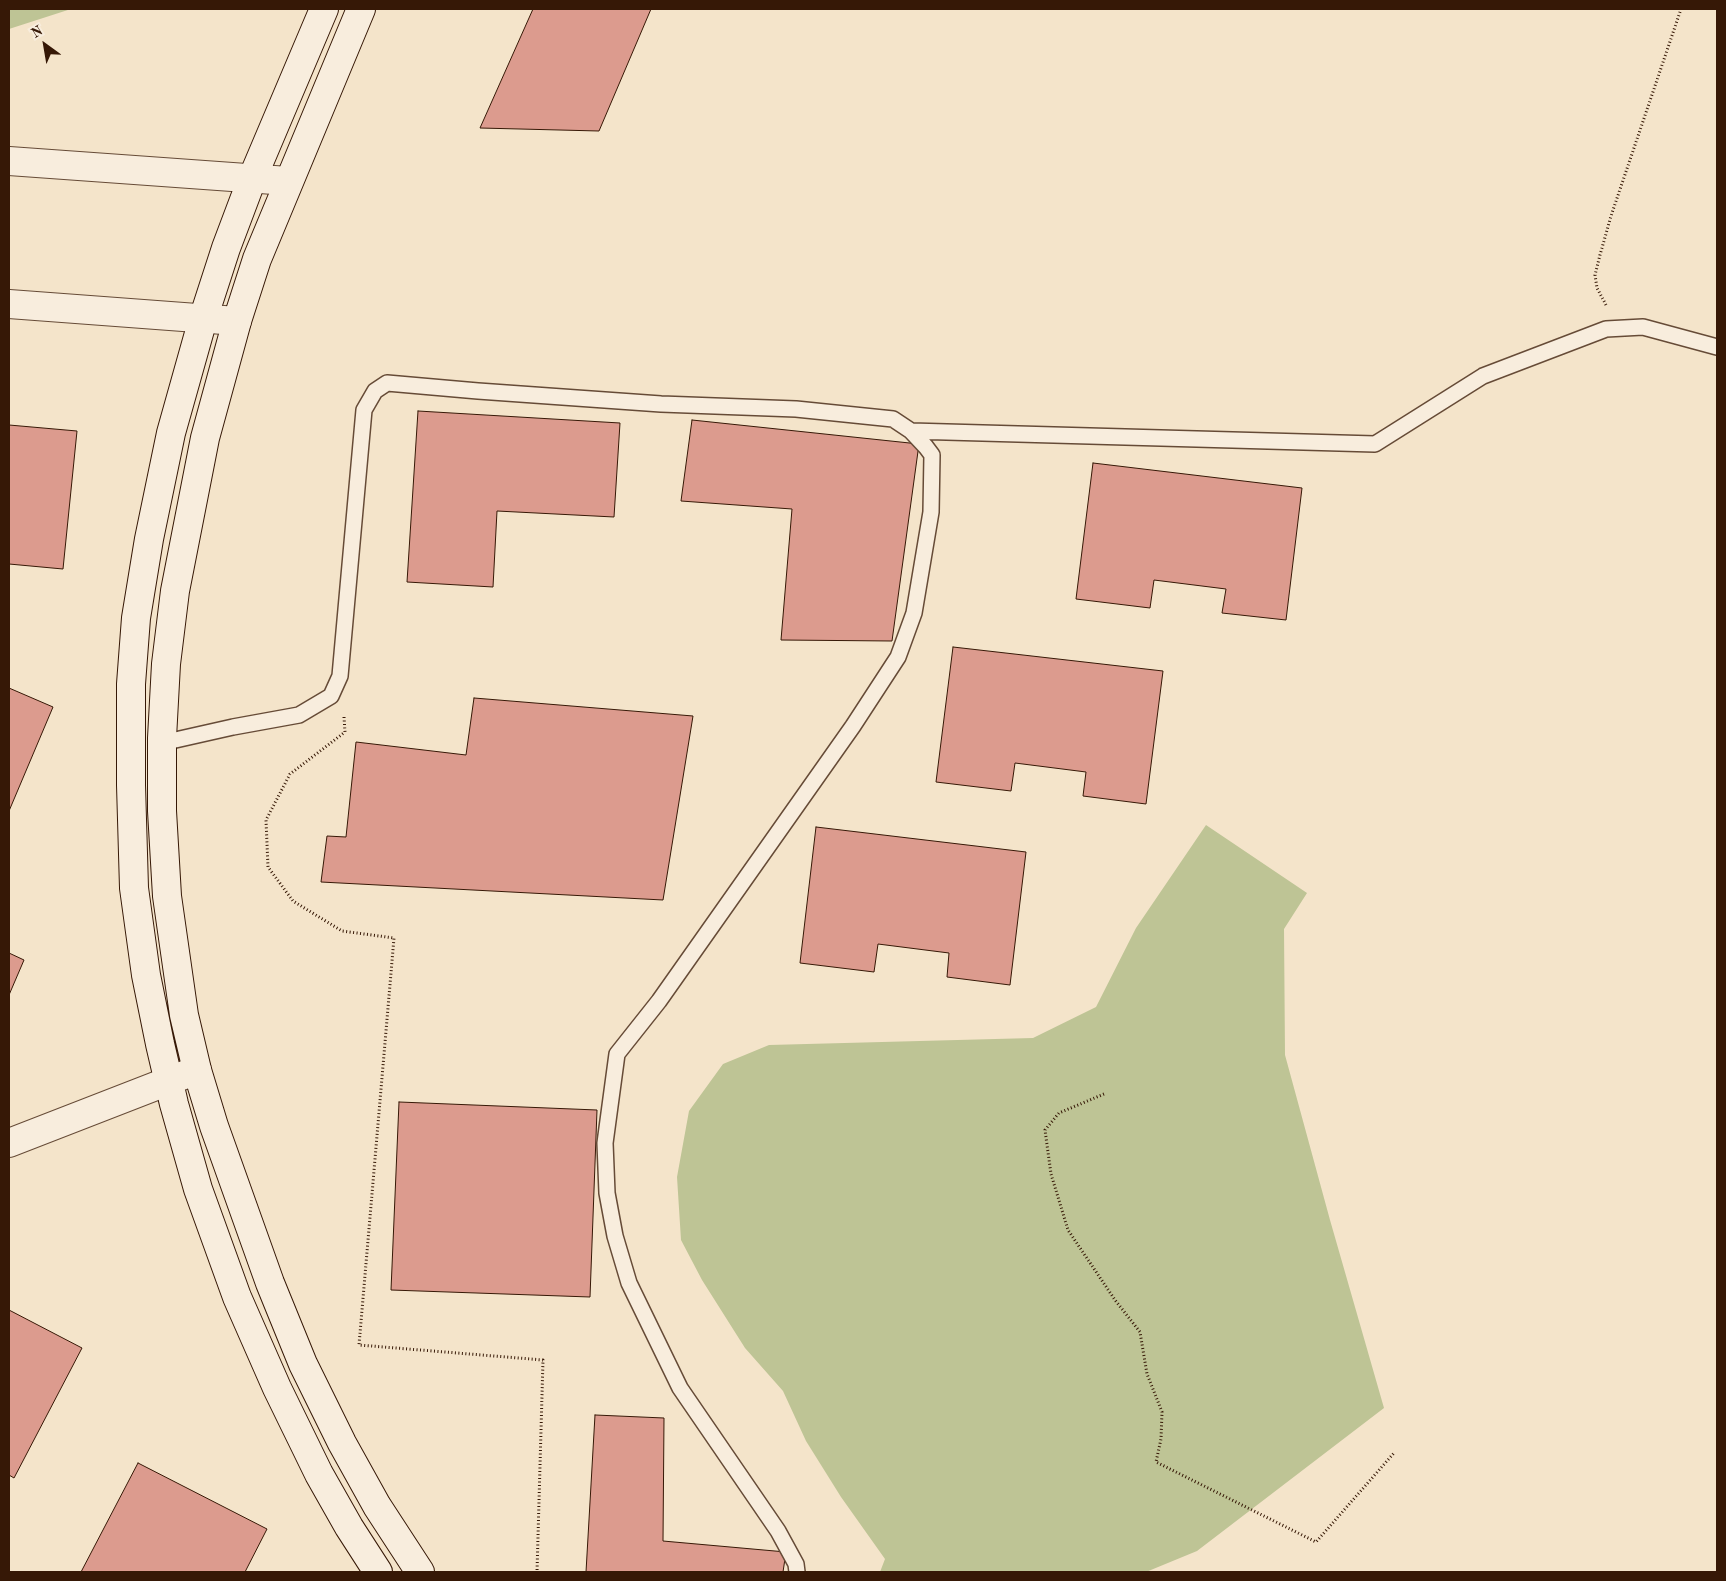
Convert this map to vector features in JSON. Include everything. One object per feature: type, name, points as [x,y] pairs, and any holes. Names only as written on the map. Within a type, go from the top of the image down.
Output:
[{"type":"main road","points":[[324,9],[252,179],[226,248],[203,319],[171,433],[149,539],[136,618],[132,684],[131,786],[134,888],[146,975],[168,1081],[198,1189],[237,1297],[277,1388],[319,1474],[349,1527],[378,1572]]},
{"type":"main road","points":[[361,9],[257,259],[237,321],[205,438],[175,591],[166,664],[162,743],[162,811],[167,896],[184,1015],[197,1070],[233,1181],[270,1283],[304,1364],[342,1443],[378,1506],[420,1572]]},
{"type":"main road","points":[[9,161],[288,181]]},
{"type":"main road","points":[[9,304],[237,321]]},
{"type":"main road","points":[[9,1143],[197,1070]]},
{"type":"lane","points":[[911,431],[1375,444],[1482,376],[1606,329],[1643,327],[1717,346]]},
{"type":"lane","points":[[162,743],[299,715],[331,696],[340,676],[364,410],[375,391],[387,383],[661,404],[796,409],[893,418],[911,431],[926,447],[932,455],[931,512],[914,613],[898,657],[853,726],[659,1001],[617,1054],[605,1143],[607,1193],[615,1236],[629,1283],[680,1388],[778,1531],[796,1564],[797,1572]]},
{"type":"path","points":[[1643,327],[1610,311],[1602,300],[1597,288],[1596,275],[1611,216],[1681,9]]},
{"type":"path","points":[[340,676],[345,732],[290,774],[266,820],[268,867],[293,901],[342,931],[394,938],[359,1345],[543,1360],[537,1572]]},
{"type":"path","points":[[1104,1094],[1060,1113],[1045,1130],[1050,1165],[1068,1230],[1115,1300],[1140,1332],[1147,1374],[1162,1412],[1161,1439],[1156,1462],[1316,1542],[1394,1453]]},
{"type":"green space","points":[[9,9],[71,9],[9,29]]},
{"type":"green space","points":[[1206,825],[1307,893],[1284,929],[1285,1055],[1384,1408],[1197,1551],[1146,1572],[880,1572],[885,1559],[841,1497],[806,1441],[783,1391],[745,1348],[702,1280],[681,1240],[677,1177],[689,1111],[723,1064],[769,1045],[1033,1038],[1096,1007],[1136,928]]},
{"type":"building","points":[[533,9],[651,9],[599,131],[480,128]]},
{"type":"building","points":[[418,411],[620,423],[614,517],[497,511],[493,587],[407,582]]},
{"type":"building","points":[[692,420],[919,444],[892,641],[781,640],[792,509],[681,501]]},
{"type":"building","points":[[9,425],[77,431],[63,569],[9,564]]},
{"type":"building","points":[[1093,463],[1302,488],[1286,620],[1222,613],[1226,589],[1154,580],[1150,608],[1076,599]]},
{"type":"building","points":[[953,647],[1163,671],[1146,804],[1083,796],[1086,772],[1015,763],[1011,791],[936,782]]},
{"type":"building","points":[[9,688],[53,707],[9,811]]},
{"type":"building","points":[[474,698],[693,716],[663,900],[321,882],[327,836],[346,837],[356,742],[466,755]]},
{"type":"building","points":[[816,827],[1026,852],[1010,985],[947,977],[949,953],[878,944],[874,972],[800,963]]},
{"type":"building","points":[[9,953],[24,960],[9,995]]},
{"type":"building","points":[[399,1102],[597,1110],[590,1297],[391,1290]]},
{"type":"building","points":[[9,1310],[82,1348],[14,1478],[9,1475]]},
{"type":"building","points":[[595,1415],[664,1418],[663,1541],[786,1552],[783,1572],[586,1572]]},
{"type":"building","points":[[138,1463],[267,1529],[245,1572],[81,1572]]}]
